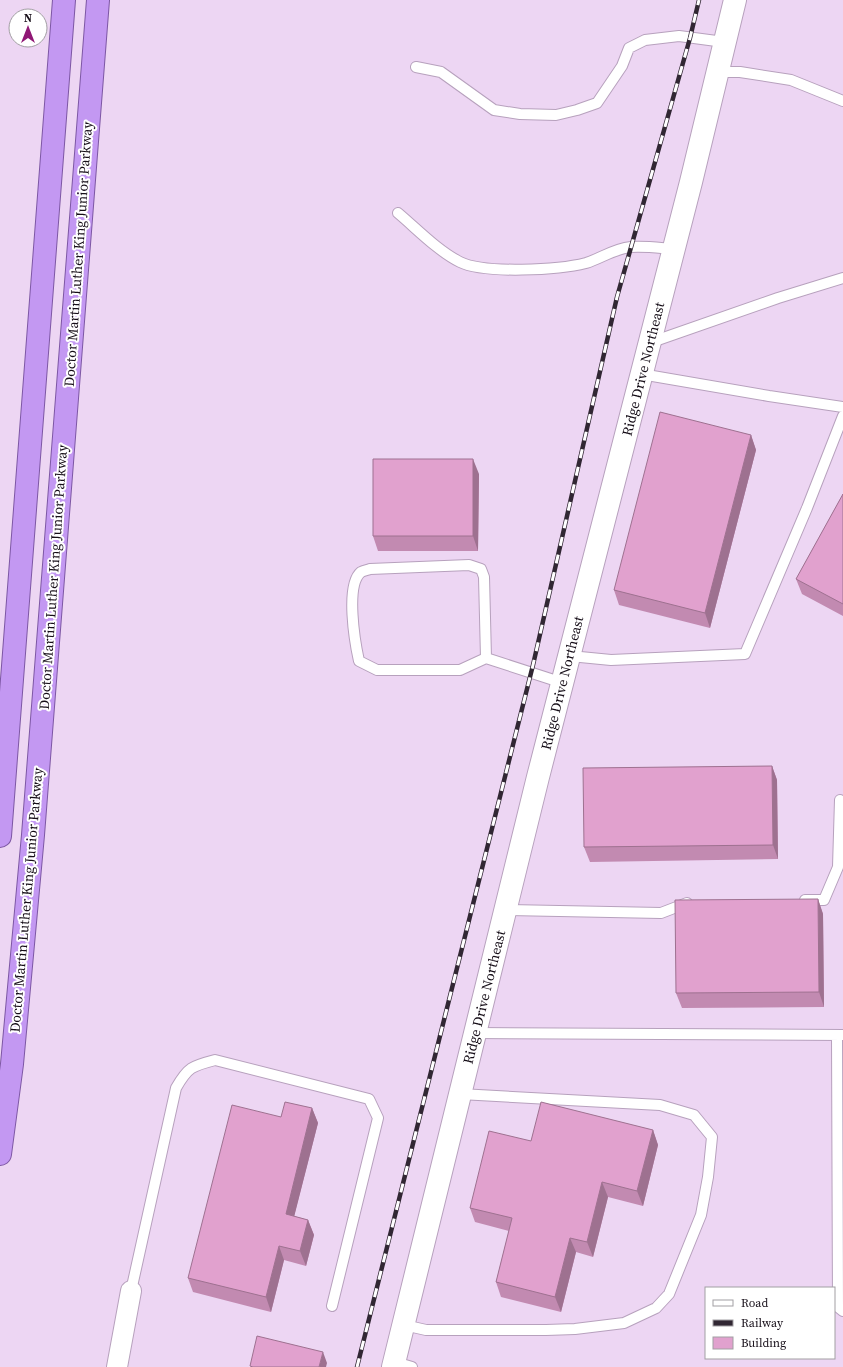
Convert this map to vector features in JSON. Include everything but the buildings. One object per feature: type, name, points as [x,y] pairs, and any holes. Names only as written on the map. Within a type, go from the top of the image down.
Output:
[{"type":"highway","points":[[0,836],[64,0]]},
{"type":"highway","name":"Doctor Martin Luther King Junior Parkway","points":[[0,1154],[12,1064],[33,834],[98,0]]},
{"type":"street","name":"Ridge Drive Northeast","points":[[400,1365],[404,1325],[505,910],[674,249],[735,0]]},
{"type":"street","points":[[117,1367],[131,1291]]},
{"type":"lane","points":[[416,67],[441,72],[494,110],[520,114],[556,115],[577,110],[596,103],[622,66],[629,48],[645,40],[679,36],[724,42]]},
{"type":"lane","points":[[717,72],[740,72],[791,80],[843,100]]},
{"type":"lane","points":[[398,213],[439,248],[460,262],[480,268],[561,268],[586,263],[611,251],[631,247],[674,249]]},
{"type":"lane","points":[[650,343],[778,298],[843,278]]},
{"type":"lane","points":[[641,374],[843,407]]},
{"type":"lane","points":[[570,656],[610,660],[745,654],[807,508],[843,416]]},
{"type":"lane","points":[[486,658],[484,577],[481,569],[469,565],[462,565],[370,569],[360,573],[355,583],[352,606],[355,641],[359,661],[377,670],[460,670],[486,658],[563,683]]},
{"type":"lane","points":[[792,900],[824,900],[838,867],[840,800]]},
{"type":"lane","points":[[505,910],[661,913],[691,901],[699,901]]},
{"type":"lane","points":[[475,1033],[840,1035],[838,1307],[843,1311]]},
{"type":"lane","points":[[131,1291],[176,1088],[184,1074],[195,1065],[215,1060],[369,1099],[378,1118],[332,1306]]},
{"type":"lane","points":[[404,1325],[426,1330],[546,1330],[575,1329],[624,1323],[656,1308],[669,1294],[701,1215],[708,1177],[712,1137],[694,1115],[660,1104],[460,1094]]},
{"type":"railway","points":[[357,1367],[533,665],[617,297],[690,38],[699,0]]}]
